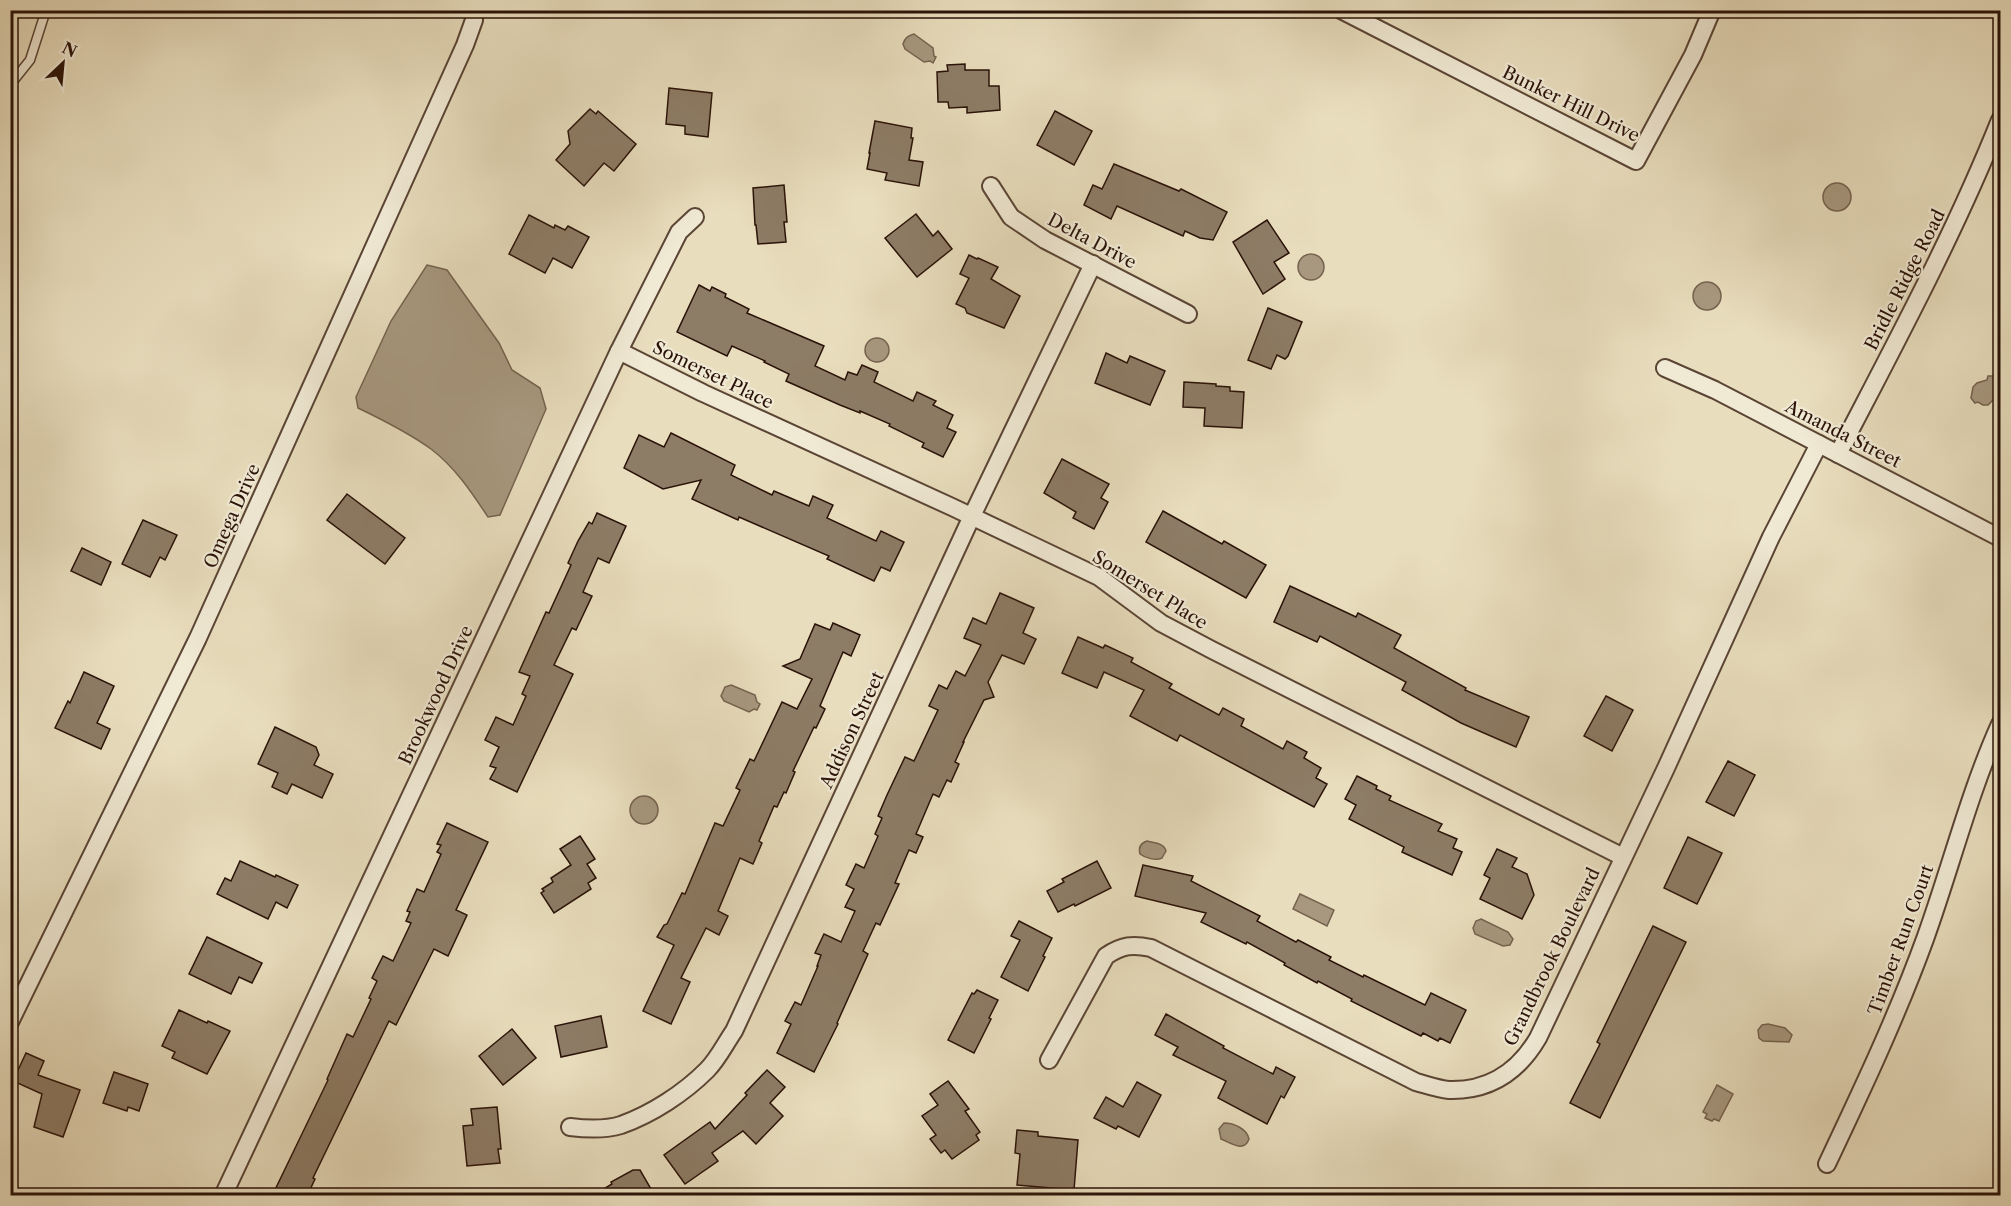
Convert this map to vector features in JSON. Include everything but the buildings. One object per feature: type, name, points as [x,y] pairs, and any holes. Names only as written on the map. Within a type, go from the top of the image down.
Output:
[{"type":"street","name":"Bunker Hill Drive","points":[[1341,10],[1636,160],[1693,54],[1712,10]]},
{"type":"street","name":"Omega Drive","points":[[10,1022],[198,638],[461,55],[474,20]]},
{"type":"street","name":"Bridle Ridge Road","points":[[1838,454],[1978,177],[2001,120]]},
{"type":"street","name":"Delta Drive","points":[[991,186],[1011,217],[1045,240],[1188,314]]},
{"type":"street","name":"Brookwood Drive","points":[[223,1196],[619,351],[679,232],[695,217]]},
{"type":"street","name":"Addison Street","points":[[570,1126],[586,1129],[619,1125],[648,1113],[683,1090],[709,1068],[730,1036],[972,516],[1093,264]]},
{"type":"street","name":"Somerset Place","points":[[619,351],[703,393],[972,516],[1099,577],[1161,623],[1212,651],[1623,857]]},
{"type":"street","name":"Amanda Street","points":[[1665,368],[1715,390],[2001,538]]},
{"type":"street","name":"Grandbrook Boulevard","points":[[1049,1060],[1106,956],[1125,945],[1137,945],[1151,948],[1416,1082],[1446,1090],[1473,1089],[1510,1072],[1526,1057],[1538,1038],[1666,768],[1771,537],[1819,444]]},
{"type":"street","name":"Timber Run Court","points":[[1827,1164],[1892,1023],[1926,938],[1972,795],[2001,724]]},
{"type":"lane","points":[[10,85],[30,60],[46,10]]},
{"type":"shaded area","points":[[914,34],[933,48],[936,57],[933,63],[924,62],[905,49],[903,44],[905,40]]},
{"type":"shaded area","points":[[1837,183],[1847,187],[1851,197],[1847,207],[1837,211],[1827,207],[1823,197],[1827,187]]},
{"type":"shaded area","points":[[1311,254],[1320,258],[1324,267],[1320,276],[1311,280],[1302,276],[1298,267],[1302,258]]},
{"type":"shaded area","points":[[427,265],[447,270],[499,343],[512,370],[540,388],[546,409],[500,515],[488,517],[455,472],[431,449],[405,432],[358,408],[356,397],[391,321]]},
{"type":"shaded area","points":[[1707,282],[1717,286],[1721,296],[1717,306],[1707,310],[1697,306],[1693,296],[1697,286]]},
{"type":"shaded area","points":[[877,338],[885,342],[889,350],[885,358],[877,362],[869,358],[865,350],[869,342]]},
{"type":"shaded area","points":[[1988,376],[2000,376],[2000,393],[1988,405],[1975,403],[1971,398],[1973,387],[1987,380]]},
{"type":"shaded area","points":[[731,685],[755,695],[760,704],[757,710],[749,712],[724,701],[721,696],[725,687]]},
{"type":"shaded area","points":[[644,796],[654,800],[658,810],[654,820],[644,824],[634,820],[630,810],[634,800]]},
{"type":"shaded area","points":[[1147,841],[1163,846],[1166,851],[1162,858],[1151,859],[1140,854],[1140,846]]},
{"type":"shaded area","points":[[1300,894],[1334,910],[1327,926],[1293,909]]},
{"type":"shaded area","points":[[1481,919],[1508,932],[1513,939],[1510,945],[1503,946],[1475,934],[1473,928],[1476,921]]},
{"type":"shaded area","points":[[1762,1025],[1785,1028],[1792,1035],[1789,1042],[1763,1041],[1759,1038],[1758,1030]]},
{"type":"shaded area","points":[[1717,1085],[1733,1094],[1719,1121],[1714,1119],[1712,1121],[1705,1118],[1707,1114],[1703,1112]]},
{"type":"shaded area","points":[[1224,1123],[1236,1125],[1243,1130],[1248,1135],[1247,1143],[1237,1146],[1221,1139],[1219,1129]]}]
